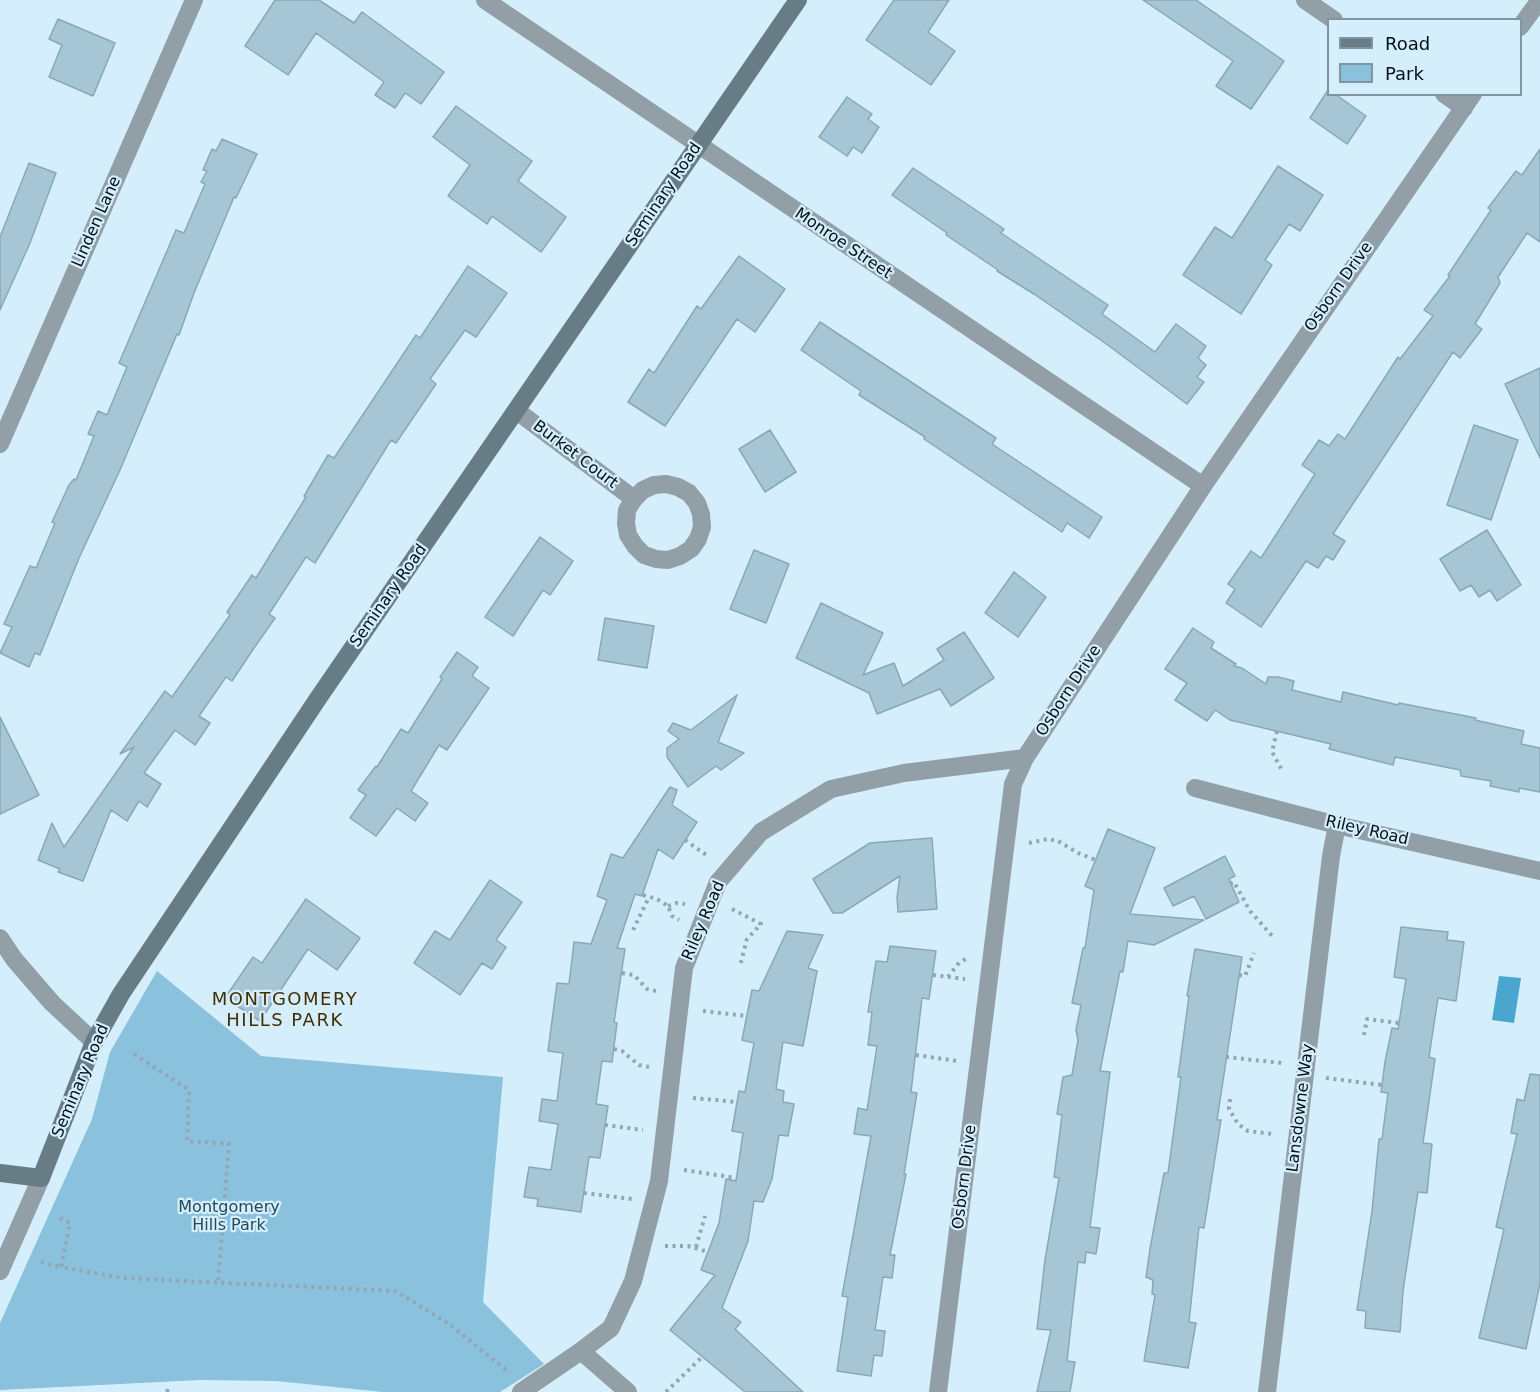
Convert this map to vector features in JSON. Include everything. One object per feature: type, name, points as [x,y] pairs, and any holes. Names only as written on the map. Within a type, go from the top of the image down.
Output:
[{"type":"main road","name":"Seminary Road","points":[[41,1178],[94,1042],[121,994],[201,873],[798,0]]},
{"type":"main road","points":[[0,1173],[41,1178]]},
{"type":"street","name":"Linden Lane","points":[[0,444],[194,0]]},
{"type":"street","name":"Monroe Street","points":[[485,0],[1203,486]]},
{"type":"street","points":[[1305,0],[1331,18]]},
{"type":"street","points":[[1522,26],[1540,0]]},
{"type":"street","points":[[1451,96],[1468,101]]},
{"type":"street","name":"Osborn Drive","points":[[938,1392],[1013,784],[1025,758],[1203,486],[1468,101]]},
{"type":"street","name":"Burket Court","points":[[517,411],[634,499]]},
{"type":"street","name":"Burket Court","points":[[666,484],[689,493],[697,503],[702,527],[691,549],[681,556],[668,560],[656,560],[644,555],[634,546],[628,535],[627,510],[634,499],[643,490],[654,485],[666,484]]},
{"type":"street","name":"Riley Road","points":[[523,1390],[611,1328],[633,1281],[661,1167],[684,968],[718,882],[761,832],[831,789],[904,773],[1025,758]]},
{"type":"street","name":"Riley Road","points":[[1195,788],[1337,825],[1540,871]]},
{"type":"street","name":"Lansdowne Way","points":[[1267,1392],[1331,856],[1337,825]]},
{"type":"street","points":[[0,939],[52,1003],[94,1042]]},
{"type":"street","points":[[0,1271],[41,1178]]},
{"type":"street","points":[[581,1351],[628,1392]]},
{"type":"path","points":[[1276,732],[1272,752],[1283,772]]},
{"type":"path","points":[[1005,843],[1027,843],[1048,839],[1058,841],[1096,860]]},
{"type":"path","points":[[1230,884],[1234,882],[1250,911],[1274,938]]},
{"type":"path","points":[[643,895],[669,906],[677,903],[688,906]]},
{"type":"path","points":[[633,930],[649,897]]},
{"type":"path","points":[[711,898],[761,924],[747,939],[741,966]]},
{"type":"path","points":[[669,906],[672,916],[681,921]]},
{"type":"path","points":[[1239,975],[1245,976],[1254,953]]},
{"type":"path","points":[[622,973],[634,975],[647,989],[680,1002],[747,1016]]},
{"type":"path","points":[[933,975],[989,981]]},
{"type":"path","points":[[1364,1035],[1367,1019],[1399,1023]]},
{"type":"path","points":[[614,1049],[622,1051],[639,1065],[672,1071]]},
{"type":"path","points":[[134,1054],[189,1090],[187,1141],[229,1144],[218,1282]]},
{"type":"path","points":[[916,1056],[978,1064]]},
{"type":"path","points":[[1226,1057],[1382,1085]]},
{"type":"path","points":[[669,1095],[737,1102]]},
{"type":"path","points":[[1230,1099],[1229,1109],[1238,1124],[1248,1131],[1297,1137]]},
{"type":"path","points":[[605,1125],[665,1133]]},
{"type":"path","points":[[661,1167],[737,1178]]},
{"type":"path","points":[[585,1193],[654,1202]]},
{"type":"path","points":[[696,1247],[705,1216]]},
{"type":"path","points":[[60,1218],[70,1223],[61,1267]]},
{"type":"path","points":[[644,1239],[666,1247],[696,1247],[708,1252]]},
{"type":"path","points":[[40,1262],[122,1278],[396,1291],[449,1324],[513,1375],[523,1390]]},
{"type":"path","points":[[666,1392],[702,1357]]},
{"type":"green space","name":"Montgomery Hills Park","points":[[157,971],[261,1056],[503,1077],[483,1302],[544,1364],[500,1392],[383,1392],[276,1381],[200,1380],[0,1390],[0,1323],[92,1119],[110,1052]]},
{"type":"shaded area","points":[[1499,976],[1521,978],[1514,1023],[1492,1020]]},
{"type":"building","points":[[275,0],[319,0],[354,23],[362,12],[444,72],[421,104],[405,93],[395,108],[375,95],[384,82],[316,33],[288,75],[245,46]]},
{"type":"building","points":[[894,0],[949,0],[928,32],[955,51],[931,85],[866,40]]},
{"type":"building","points":[[1143,0],[1196,0],[1284,61],[1251,109],[1216,86],[1233,61]]},
{"type":"building","points":[[58,19],[115,43],[93,96],[49,77],[62,45],[49,39]]},
{"type":"building","points":[[1327,92],[1327,96],[1338,96],[1366,116],[1347,144],[1310,118]]},
{"type":"building","points":[[847,97],[872,114],[868,119],[879,127],[862,153],[853,147],[847,156],[819,137]]},
{"type":"building","points":[[456,106],[532,161],[518,181],[566,217],[541,252],[492,216],[487,224],[448,196],[470,165],[433,137]]},
{"type":"building","points":[[222,139],[257,154],[236,198],[234,197],[179,335],[177,334],[120,470],[79,558],[40,655],[35,653],[29,667],[0,653],[12,627],[4,624],[30,566],[36,568],[55,523],[52,522],[69,485],[74,479],[76,480],[94,436],[88,434],[98,411],[107,415],[127,367],[119,363],[176,230],[184,233],[205,184],[201,182],[207,171],[203,170],[212,149],[216,151]]},
{"type":"building","points":[[1540,149],[1540,242],[1527,233],[1498,277],[1500,283],[1475,324],[1482,329],[1460,358],[1453,352],[1333,534],[1345,541],[1333,560],[1326,556],[1318,568],[1306,561],[1261,627],[1226,603],[1235,589],[1228,584],[1251,551],[1261,558],[1315,474],[1302,465],[1319,440],[1329,446],[1338,434],[1345,439],[1398,357],[1400,359],[1433,316],[1424,310],[1450,276],[1448,275],[1491,210],[1488,208],[1516,171],[1522,175]]},
{"type":"building","points":[[29,163],[56,173],[30,243],[0,310],[0,237]]},
{"type":"building","points":[[1278,166],[1323,195],[1300,231],[1289,224],[1265,260],[1272,265],[1241,314],[1183,275],[1215,227],[1232,238]]},
{"type":"building","points":[[913,168],[1004,229],[1001,233],[1108,305],[1102,314],[1155,352],[1176,324],[1206,346],[1198,358],[1206,365],[1197,377],[1204,382],[1187,404],[1105,343],[997,271],[892,195]]},
{"type":"building","points":[[739,256],[785,289],[755,332],[737,319],[665,426],[628,402],[649,369],[654,373],[697,306],[701,309]]},
{"type":"building","points":[[468,266],[507,293],[476,337],[465,330],[430,379],[436,384],[396,443],[391,440],[315,563],[306,557],[269,614],[275,618],[232,681],[226,677],[199,716],[210,723],[195,745],[175,730],[144,773],[161,784],[147,807],[139,801],[127,821],[111,810],[83,881],[58,872],[60,869],[38,860],[52,823],[64,847],[134,747],[120,754],[165,691],[172,697],[230,615],[227,612],[252,575],[256,578],[306,497],[304,496],[328,455],[334,458],[416,335],[420,338]]},
{"type":"building","points":[[820,322],[996,438],[992,444],[1102,517],[1089,538],[1067,523],[1062,532],[924,439],[925,437],[859,395],[861,391],[801,350]]},
{"type":"building","points":[[1540,368],[1540,458],[1505,384]]},
{"type":"building","points":[[1474,425],[1518,440],[1491,520],[1447,505]]},
{"type":"building","points":[[770,430],[796,472],[765,492],[739,449]]},
{"type":"building","points":[[1487,530],[1521,585],[1497,601],[1490,590],[1479,597],[1471,585],[1460,591],[1440,559]]},
{"type":"building","points":[[540,537],[573,561],[550,595],[543,590],[513,636],[485,617]]},
{"type":"building","points":[[754,550],[789,564],[766,623],[730,609]]},
{"type":"building","points":[[1014,572],[1046,597],[1018,637],[985,613]]},
{"type":"building","points":[[821,603],[883,633],[863,675],[894,663],[903,686],[944,660],[937,649],[964,632],[994,678],[951,706],[940,689],[877,714],[869,693],[796,658]]},
{"type":"building","points":[[605,618],[654,626],[647,668],[598,660]]},
{"type":"building","points":[[1193,628],[1214,642],[1211,648],[1236,664],[1234,666],[1242,668],[1266,684],[1268,677],[1278,677],[1294,681],[1292,690],[1341,702],[1343,692],[1398,705],[1399,703],[1476,718],[1475,720],[1524,731],[1521,744],[1540,748],[1540,792],[1519,788],[1519,792],[1490,786],[1491,781],[1461,776],[1460,770],[1395,757],[1393,765],[1329,749],[1331,744],[1230,720],[1215,710],[1207,721],[1175,700],[1187,683],[1165,669]]},
{"type":"building","points":[[457,652],[478,667],[472,676],[489,688],[447,750],[439,745],[411,791],[428,803],[415,821],[397,808],[376,836],[350,818],[366,795],[358,790],[377,767],[401,729],[408,733]]},
{"type":"building","points":[[737,695],[718,742],[744,753],[721,770],[716,766],[688,787],[667,757],[667,748],[679,739],[668,731],[673,723],[691,730]]},
{"type":"building","points":[[0,717],[39,795],[0,814]]},
{"type":"building","points":[[670,787],[677,790],[672,805],[697,822],[673,859],[658,849],[642,896],[635,894],[617,948],[625,949],[614,1022],[617,1023],[612,1062],[602,1061],[596,1104],[608,1106],[600,1158],[589,1157],[581,1212],[537,1206],[538,1199],[524,1197],[529,1167],[551,1170],[558,1124],[539,1121],[542,1099],[557,1101],[563,1053],[548,1051],[557,983],[569,984],[574,942],[591,944],[607,900],[597,896],[611,854],[623,858]]},
{"type":"building","points":[[1108,829],[1155,848],[1130,914],[1204,920],[1154,945],[1128,941],[1100,1071],[1110,1072],[1090,1227],[1100,1228],[1096,1254],[1086,1252],[1085,1263],[1078,1262],[1067,1361],[1075,1362],[1070,1392],[1037,1392],[1051,1330],[1037,1329],[1045,1260],[1059,1178],[1054,1177],[1062,1115],[1057,1114],[1063,1077],[1072,1075],[1078,1040],[1076,1030],[1081,1005],[1072,1003],[1083,948],[1085,948],[1094,890],[1085,886]]},
{"type":"building","points":[[932,838],[937,909],[898,912],[897,897],[900,876],[842,913],[833,913],[813,879],[870,843]]},
{"type":"building","points":[[1225,856],[1235,876],[1229,879],[1239,902],[1206,919],[1194,896],[1173,906],[1164,888]]},
{"type":"building","points":[[490,880],[522,902],[496,940],[506,947],[492,969],[482,963],[460,995],[414,963],[435,931],[450,940]]},
{"type":"building","points":[[306,899],[360,938],[337,970],[308,949],[260,1021],[225,998],[253,957],[262,963]]},
{"type":"building","points":[[1401,927],[1448,932],[1447,940],[1464,942],[1456,1001],[1438,998],[1429,1057],[1435,1059],[1423,1143],[1432,1144],[1427,1193],[1418,1192],[1403,1291],[1400,1332],[1365,1328],[1366,1311],[1357,1310],[1372,1211],[1379,1139],[1382,1139],[1388,1093],[1381,1092],[1385,1062],[1392,1028],[1398,1029],[1406,979],[1394,977]]},
{"type":"building","points":[[787,931],[823,935],[808,968],[817,971],[803,1046],[783,1042],[776,1089],[784,1091],[783,1102],[794,1104],[788,1136],[779,1135],[772,1179],[763,1202],[754,1201],[748,1241],[722,1308],[741,1322],[735,1329],[803,1392],[745,1392],[670,1330],[715,1275],[701,1270],[719,1223],[726,1179],[736,1181],[743,1133],[732,1131],[739,1091],[745,1092],[754,1043],[742,1040],[752,990],[759,991]]},
{"type":"building","points":[[890,946],[936,951],[929,999],[922,998],[911,1092],[917,1093],[904,1174],[906,1174],[890,1255],[895,1255],[892,1278],[883,1277],[875,1330],[885,1331],[882,1356],[874,1355],[871,1376],[837,1371],[848,1297],[842,1296],[871,1136],[854,1134],[858,1108],[867,1110],[877,1046],[868,1045],[872,1012],[868,1012],[876,961],[887,962]]},
{"type":"building","points":[[1195,949],[1242,957],[1217,1120],[1221,1120],[1204,1228],[1199,1227],[1189,1322],[1196,1323],[1188,1368],[1144,1361],[1155,1295],[1152,1294],[1153,1280],[1146,1277],[1164,1173],[1168,1173],[1181,1077],[1178,1077],[1189,996],[1187,996]]},
{"type":"building","points":[[1530,1074],[1540,1075],[1540,1284],[1526,1349],[1479,1338],[1504,1229],[1496,1227],[1517,1134],[1511,1133],[1517,1099],[1524,1101]]},
{"type":"district","name":"MONTGOMERY HILLS PARK","points":[[285,1010]]}]
